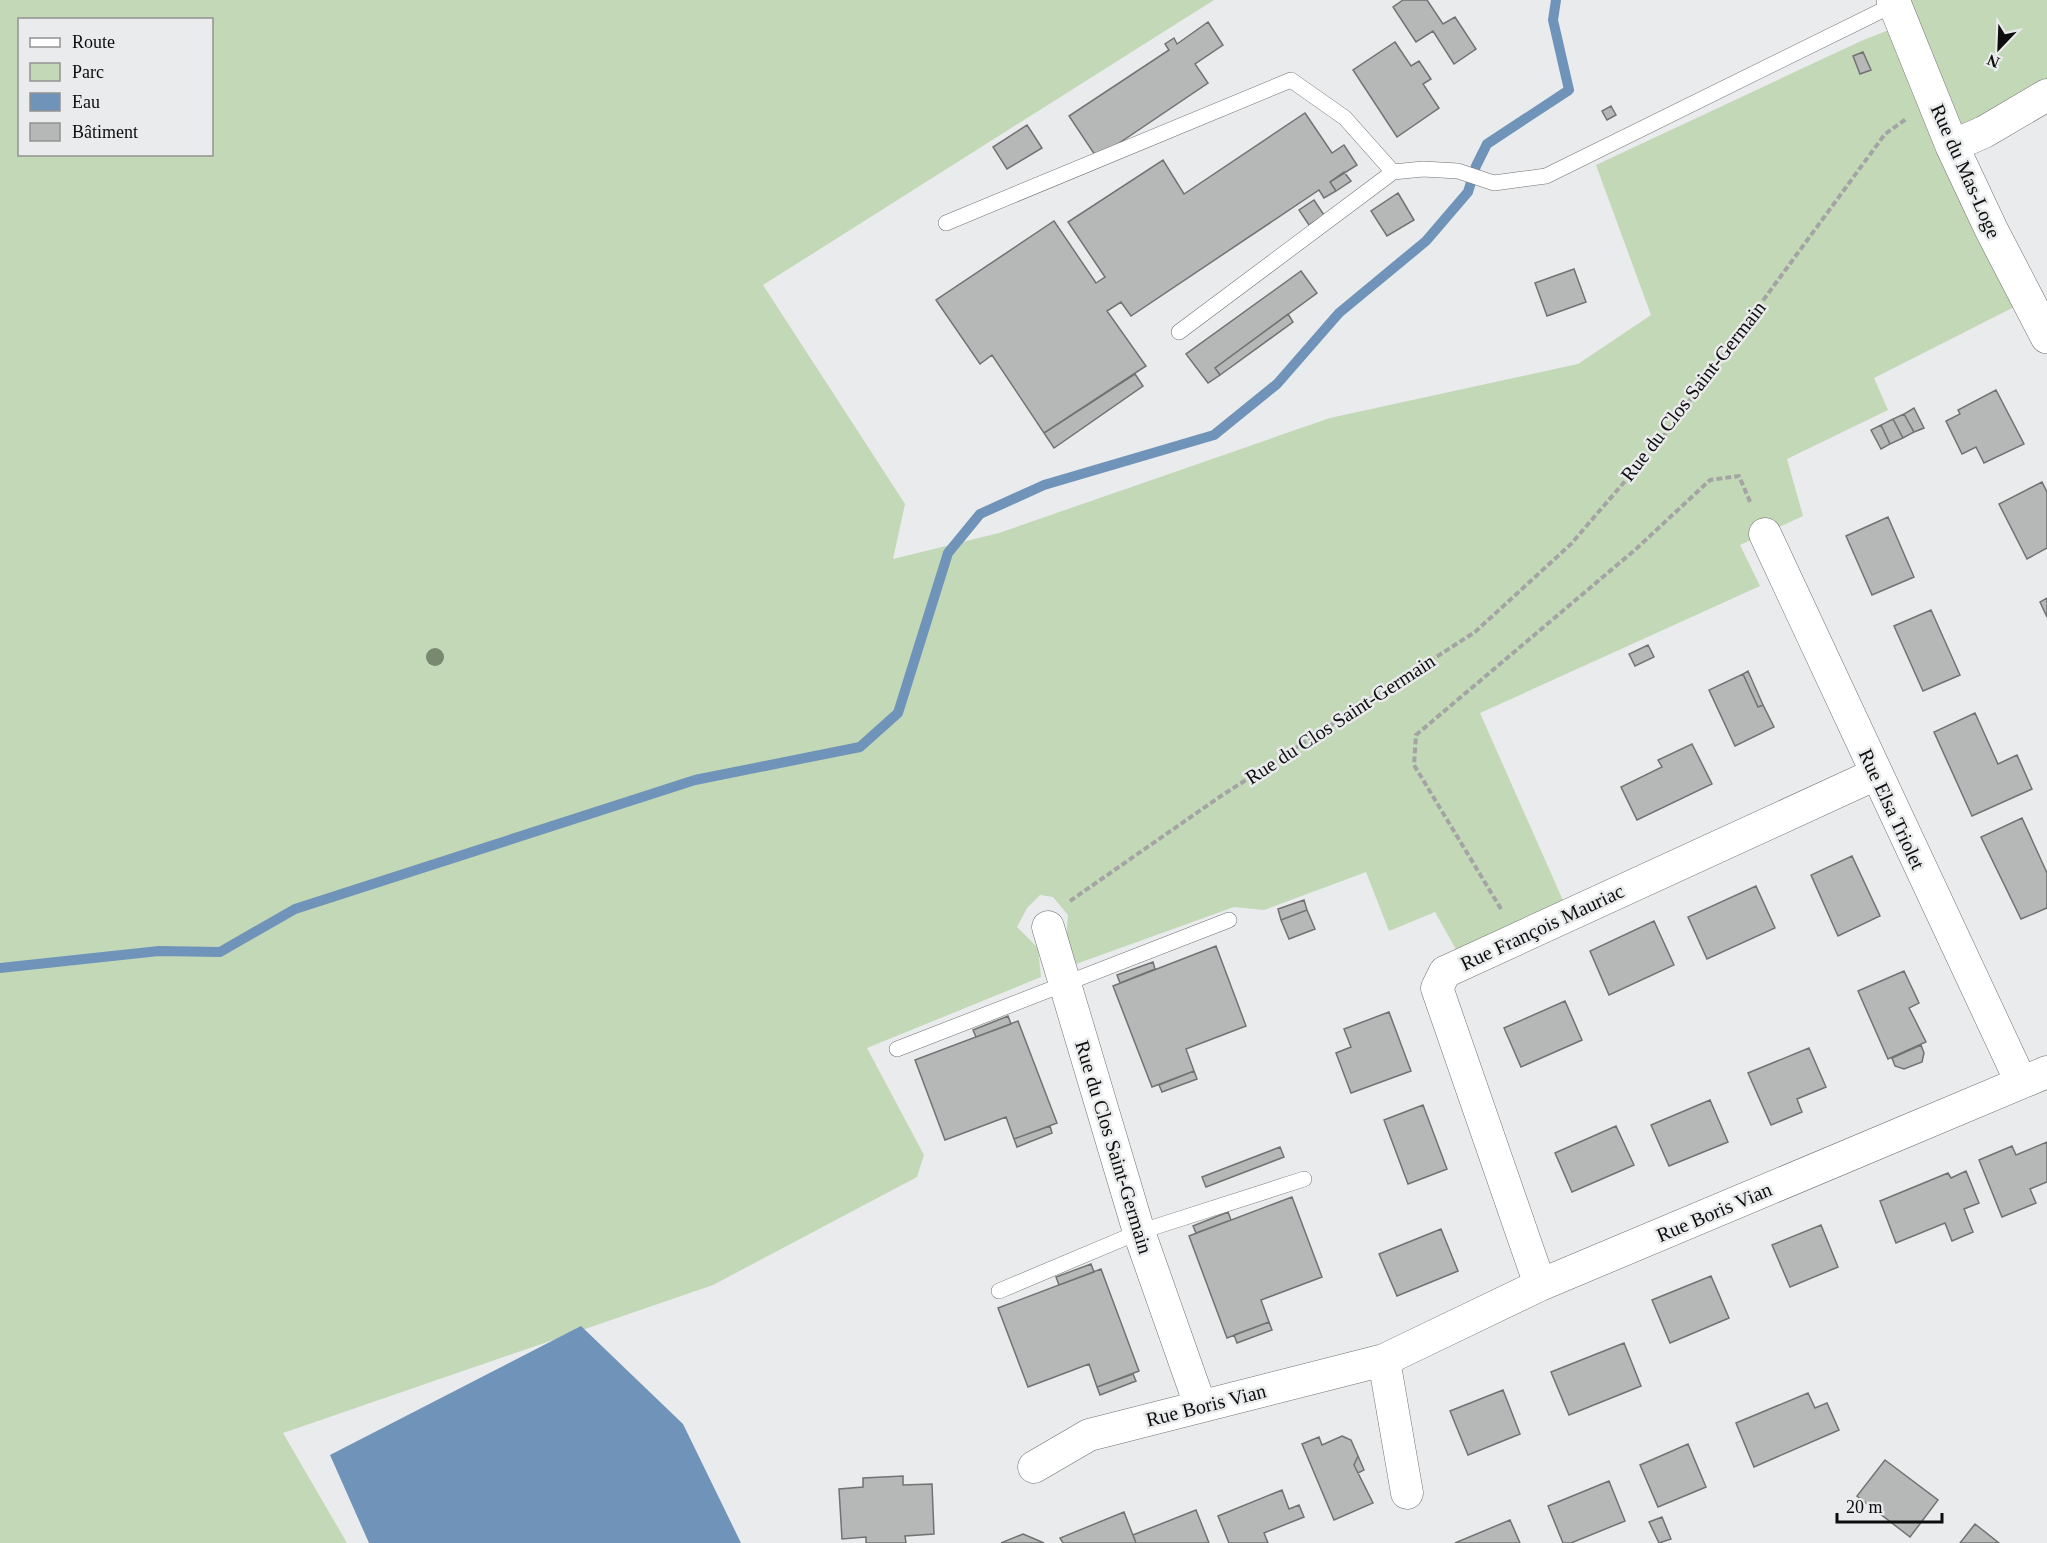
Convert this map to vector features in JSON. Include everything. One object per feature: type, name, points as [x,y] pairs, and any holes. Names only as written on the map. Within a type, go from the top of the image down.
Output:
[{"type":"main road","name":"Rue du Mas-Loge","points":[[1894,2],[1952,146],[1991,229],[2047,337]]},
{"type":"street","points":[[1952,146],[1984,132],[2047,95]]},
{"type":"street","name":"Rue Elsa Triolet","points":[[1765,534],[1876,774],[2034,1077]]},
{"type":"street","name":"Rue François Mauriac","points":[[1540,1285],[1437,988],[1445,972],[1876,774]]},
{"type":"street","name":"Rue du Clos Saint-Germain","points":[[1048,927],[1139,1232],[1200,1405]]},
{"type":"street","name":"Rue Boris Vian","points":[[1034,1467],[1089,1435],[1384,1360],[1540,1285],[2034,1077]]},
{"type":"street","points":[[1384,1360],[1407,1493]]},
{"type":"lane","points":[[1179,332],[1393,172],[1423,169],[1458,171],[1494,183],[1546,176],[1894,2]]},
{"type":"lane","points":[[945,223],[1291,80],[1345,118],[1393,172]]},
{"type":"lane","points":[[897,1050],[1229,920]]},
{"type":"lane","points":[[999,1291],[1139,1232],[1304,1179]]},
{"type":"path","name":"Rue du Clos Saint-Germain","points":[[1048,927],[1068,915],[1070,900],[1218,798],[1475,632],[1571,544],[1663,436],[1886,134],[1933,100]]},
{"type":"path","points":[[1518,937],[1414,765],[1416,735],[1636,549],[1710,480],[1739,476],[1765,534]]},
{"type":"green space","points":[[0,0],[1214,0],[763,285],[905,504],[893,559],[999,533],[1330,418],[1578,364],[1651,315],[1596,165],[1861,41],[1904,24],[1893,0],[2047,0],[2047,95],[1952,146],[2028,300],[1874,378],[1888,410],[1787,459],[1803,516],[1740,545],[1760,586],[1480,713],[1569,914],[1463,962],[1435,912],[1389,931],[1366,872],[1264,910],[1234,907],[1076,964],[1066,941],[1068,915],[1053,897],[1040,895],[1027,908],[1017,927],[1038,948],[1041,977],[867,1048],[924,1155],[917,1177],[713,1285],[283,1433],[347,1543],[0,1543]]},
{"type":"water","points":[[581,1326],[683,1424],[741,1543],[369,1543],[330,1455]]},
{"type":"building","points":[[1403,0],[1427,0],[1443,24],[1455,17],[1476,49],[1454,64],[1433,31],[1416,42],[1393,7]]},
{"type":"building","points":[[1208,22],[1223,45],[1195,64],[1208,83],[1097,158],[1069,116],[1169,50],[1165,44],[1174,38],[1177,44]]},
{"type":"building","points":[[1395,42],[1411,66],[1419,61],[1431,79],[1423,84],[1439,108],[1397,137],[1353,70]]},
{"type":"building","points":[[1863,52],[1871,70],[1860,74],[1853,56]]},
{"type":"building","points":[[1611,106],[1616,115],[1607,120],[1602,111]]},
{"type":"building","points":[[1305,113],[1332,153],[1344,145],[1357,165],[1330,182],[1336,191],[1324,198],[1319,190],[1131,316],[1121,302],[1107,311],[1146,366],[1044,433],[992,355],[980,364],[936,300],[1054,221],[1096,283],[1105,277],[1068,222],[1163,160],[1184,194]]},
{"type":"building","points":[[1027,125],[1042,148],[1007,169],[993,147]]},
{"type":"building","points":[[1344,172],[1351,181],[1336,191],[1330,182]]},
{"type":"building","points":[[1398,193],[1414,220],[1387,236],[1371,211]]},
{"type":"building","points":[[1314,200],[1324,215],[1309,225],[1299,210]]},
{"type":"building","points":[[1574,269],[1586,302],[1547,316],[1535,283]]},
{"type":"building","points":[[1301,271],[1317,293],[1215,368],[1220,375],[1208,383],[1186,354]]},
{"type":"building","points":[[1288,314],[1293,322],[1220,375],[1215,368]]},
{"type":"building","points":[[1135,374],[1143,386],[1054,448],[1044,433]]},
{"type":"building","points":[[1996,390],[2024,444],[1984,463],[1976,447],[1962,454],[1946,421],[1960,414],[1958,410]]},
{"type":"building","points":[[1914,408],[1924,428],[1914,432],[1904,414]]},
{"type":"building","points":[[1904,414],[1914,432],[1903,438],[1893,419]]},
{"type":"building","points":[[1893,419],[1903,438],[1890,444],[1881,425]]},
{"type":"building","points":[[1881,425],[1890,444],[1881,449],[1871,430]]},
{"type":"building","points":[[2042,482],[2047,492],[2047,548],[2027,559],[1999,504]]},
{"type":"building","points":[[1888,517],[1914,577],[1872,595],[1846,536]]},
{"type":"building","points":[[2047,598],[2047,617],[2040,602]]},
{"type":"building","points":[[1931,610],[1960,675],[1923,691],[1894,626]]},
{"type":"building","points":[[1648,645],[1654,657],[1635,666],[1629,654]]},
{"type":"building","points":[[1748,671],[1763,705],[1758,707],[1743,674]]},
{"type":"building","points":[[1743,674],[1758,707],[1763,705],[1774,727],[1735,746],[1709,690]]},
{"type":"building","points":[[1975,713],[1998,764],[2017,755],[2032,789],[1972,816],[1934,732]]},
{"type":"building","points":[[1692,744],[1712,784],[1637,820],[1621,787],[1662,767],[1658,760]]},
{"type":"building","points":[[2022,818],[2047,873],[2047,908],[2021,919],[1981,837]]},
{"type":"building","points":[[1852,856],[1880,916],[1838,936],[1811,875]]},
{"type":"building","points":[[1756,886],[1775,928],[1707,959],[1688,917]]},
{"type":"building","points":[[1304,900],[1307,910],[1281,920],[1278,909]]},
{"type":"building","points":[[1307,910],[1315,929],[1289,939],[1281,920]]},
{"type":"building","points":[[1654,921],[1674,965],[1609,995],[1590,951]]},
{"type":"building","points":[[1216,946],[1246,1026],[1186,1049],[1194,1071],[1152,1087],[1113,986]]},
{"type":"building","points":[[1153,962],[1155,969],[1120,983],[1117,975]]},
{"type":"building","points":[[1904,971],[1919,1003],[1909,1008],[1926,1042],[1888,1059],[1858,991]]},
{"type":"building","points":[[1565,1001],[1582,1040],[1521,1067],[1504,1028]]},
{"type":"building","points":[[1389,1012],[1411,1071],[1351,1093],[1336,1053],[1351,1047],[1344,1029]]},
{"type":"building","points":[[1008,1016],[1011,1024],[976,1037],[973,1030]]},
{"type":"building","points":[[1018,1021],[1057,1123],[1014,1139],[1006,1117],[945,1140],[915,1060]]},
{"type":"building","points":[[1921,1045],[1924,1053],[1922,1062],[1904,1069],[1895,1066],[1892,1058]]},
{"type":"building","points":[[1809,1048],[1826,1087],[1797,1099],[1802,1112],[1771,1125],[1748,1073]]},
{"type":"building","points":[[1194,1071],[1197,1079],[1162,1092],[1159,1085]]},
{"type":"building","points":[[1710,1100],[1728,1142],[1669,1166],[1651,1125]]},
{"type":"building","points":[[1423,1105],[1447,1169],[1408,1184],[1384,1120]]},
{"type":"building","points":[[1050,1126],[1052,1133],[1017,1147],[1014,1139]]},
{"type":"building","points":[[1616,1126],[1634,1165],[1572,1192],[1555,1153]]},
{"type":"building","points":[[2047,1142],[2047,1182],[2030,1189],[2036,1203],[2002,1217],[1979,1160],[2012,1146],[2016,1155]]},
{"type":"building","points":[[1280,1147],[1284,1157],[1206,1187],[1202,1177]]},
{"type":"building","points":[[1966,1171],[1979,1203],[1964,1209],[1973,1232],[1952,1241],[1945,1223],[1896,1243],[1880,1201],[1948,1173],[1951,1178]]},
{"type":"building","points":[[1292,1197],[1322,1277],[1261,1300],[1269,1322],[1227,1338],[1189,1236]]},
{"type":"building","points":[[1228,1212],[1231,1220],[1196,1233],[1193,1226]]},
{"type":"building","points":[[1821,1225],[1838,1267],[1790,1287],[1772,1245]]},
{"type":"building","points":[[1441,1229],[1458,1271],[1397,1296],[1379,1254]]},
{"type":"building","points":[[1091,1264],[1094,1272],[1059,1285],[1056,1277]]},
{"type":"building","points":[[1101,1269],[1139,1371],[1097,1387],[1089,1364],[1028,1387],[998,1308]]},
{"type":"building","points":[[1711,1276],[1729,1318],[1670,1343],[1652,1300]]},
{"type":"building","points":[[1269,1322],[1272,1330],[1237,1343],[1234,1335]]},
{"type":"building","points":[[1624,1343],[1641,1386],[1569,1415],[1551,1372]]},
{"type":"building","points":[[1133,1374],[1136,1381],[1100,1395],[1097,1387]]},
{"type":"building","points":[[1503,1390],[1520,1434],[1468,1455],[1450,1411]]},
{"type":"building","points":[[1808,1393],[1815,1408],[1827,1403],[1839,1430],[1754,1467],[1736,1423]]},
{"type":"building","points":[[1342,1436],[1351,1440],[1358,1456],[1354,1465],[1373,1503],[1334,1520],[1302,1444],[1319,1437],[1322,1445]]},
{"type":"building","points":[[1688,1444],[1706,1487],[1658,1507],[1640,1465]]},
{"type":"building","points":[[1358,1456],[1364,1470],[1358,1473],[1354,1465]]},
{"type":"building","points":[[1885,1460],[1938,1500],[1910,1537],[1857,1496]]},
{"type":"building","points":[[903,1476],[903,1485],[932,1484],[934,1534],[905,1536],[906,1543],[866,1543],[866,1537],[842,1539],[839,1489],[863,1487],[863,1478]]},
{"type":"building","points":[[1609,1481],[1625,1521],[1571,1543],[1563,1543],[1548,1506]]},
{"type":"building","points":[[1282,1490],[1289,1509],[1299,1505],[1304,1517],[1264,1533],[1268,1543],[1229,1543],[1218,1516]]},
{"type":"building","points":[[1196,1510],[1209,1543],[1136,1543],[1133,1535]]},
{"type":"building","points":[[1124,1512],[1136,1543],[1063,1543],[1060,1538]]},
{"type":"building","points":[[1662,1517],[1671,1539],[1659,1543],[1649,1522]]},
{"type":"building","points":[[1510,1520],[1520,1543],[1455,1543]]},
{"type":"building","points":[[1975,1524],[1999,1543],[1960,1543]]},
{"type":"building","points":[[1023,1534],[1044,1543],[1001,1543]]},
{"type":"waterway","points":[[0,968],[159,951],[220,952],[295,909],[695,780],[860,747],[898,713],[948,553],[980,514],[1044,485],[1214,435],[1277,384],[1339,313],[1426,241],[1468,192],[1476,166],[1487,144],[1569,90],[1553,20],[1556,0]]}]
